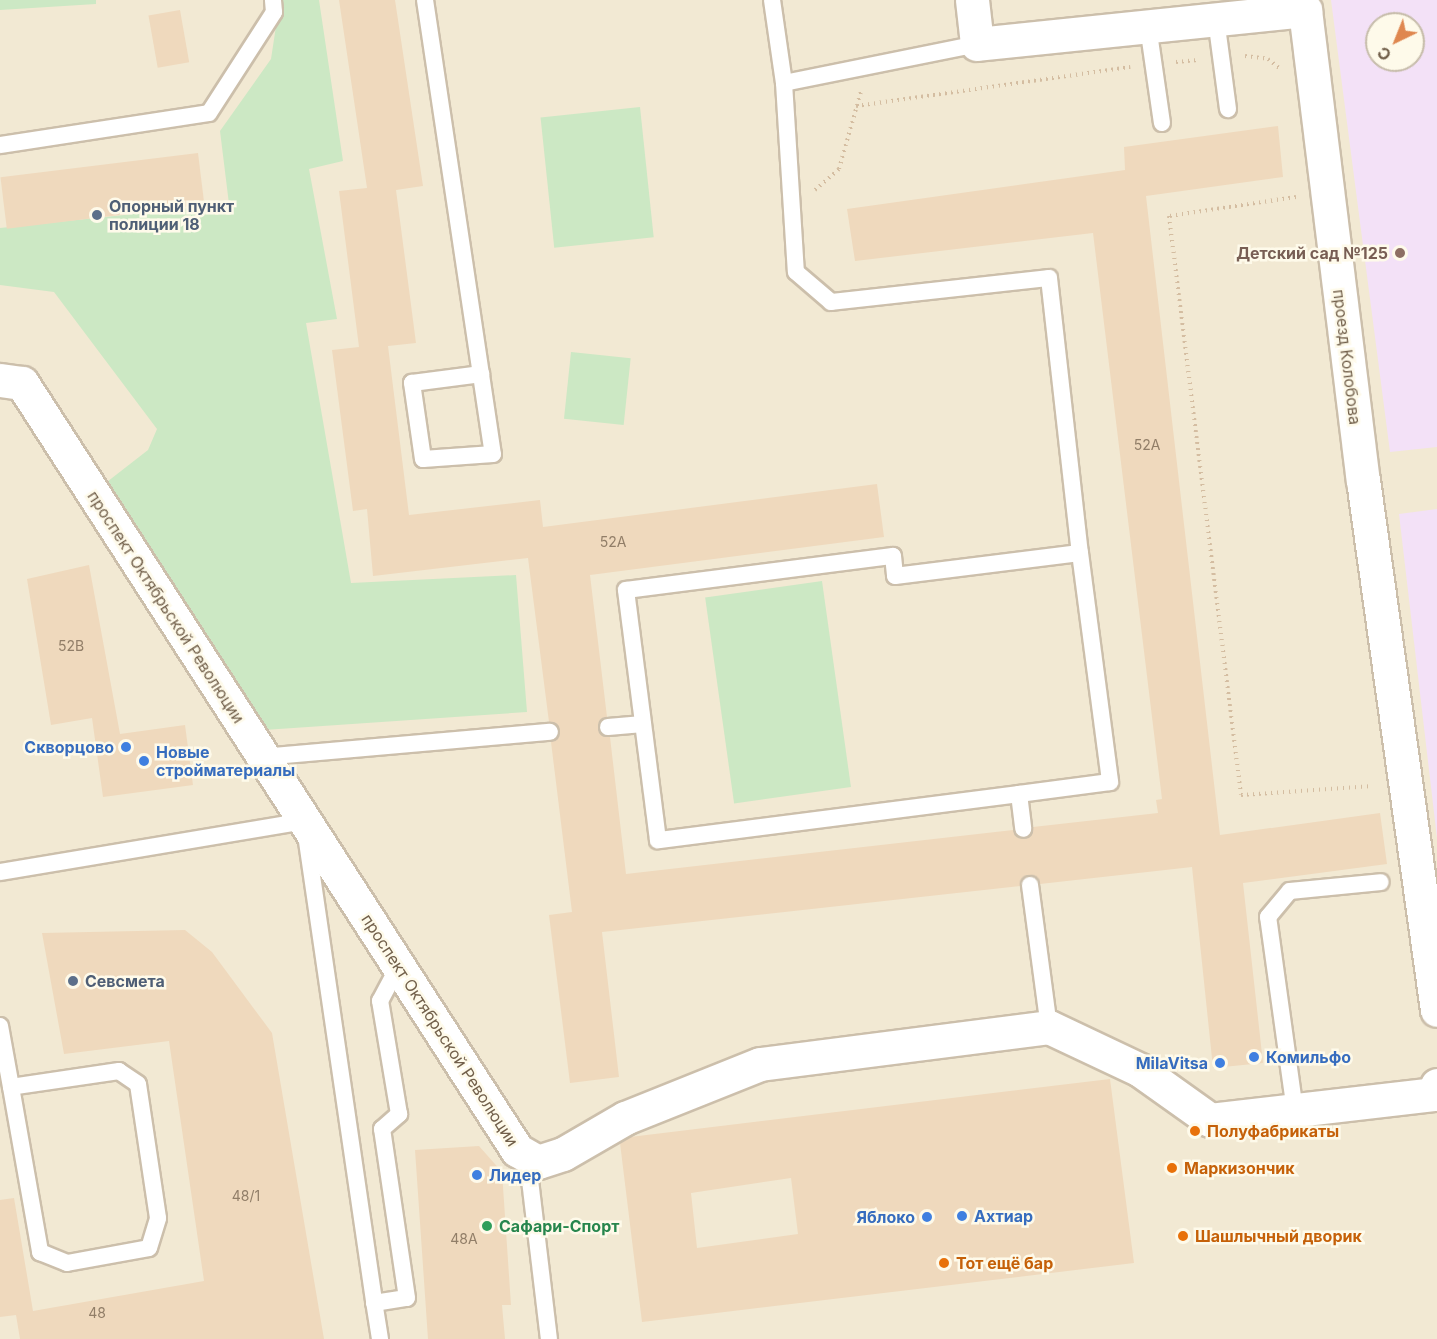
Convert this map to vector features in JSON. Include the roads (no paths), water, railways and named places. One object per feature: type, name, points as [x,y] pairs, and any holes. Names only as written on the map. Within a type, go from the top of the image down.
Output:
[{"type":"street","points":[[972,0],[977,44]]},
{"type":"street","name":"проезд Колобова","points":[[977,44],[1216,20],[1304,5],[1363,480],[1437,1010]]},
{"type":"street","name":"проспект Октябрьской Революции","points":[[0,380],[22,383],[516,1150],[538,1162],[563,1154],[625,1118],[760,1064],[1049,1027]]},
{"type":"street","points":[[1049,1027],[1140,1070],[1210,1120],[1436,1094],[1437,1085]]},
{"type":"lane","points":[[0,145],[209,114],[274,12],[273,0]]},
{"type":"lane","points":[[425,0],[493,454],[423,459],[412,383],[481,374]]},
{"type":"lane","points":[[772,0],[784,83],[796,272],[831,302],[1049,278],[1080,553],[1110,782],[658,840],[626,590],[893,555],[895,576],[1080,553]]},
{"type":"lane","points":[[1216,20],[1228,109]]},
{"type":"lane","points":[[1148,26],[1162,123]]},
{"type":"lane","points":[[784,83],[977,44]]},
{"type":"lane","points":[[608,727],[643,724]]},
{"type":"lane","points":[[262,757],[550,732]]},
{"type":"lane","points":[[1018,794],[1023,829]]},
{"type":"lane","points":[[0,872],[304,821],[380,1339]]},
{"type":"lane","points":[[1295,1111],[1268,917],[1290,891],[1381,882]]},
{"type":"lane","points":[[1030,885],[1049,1027]]},
{"type":"lane","points":[[374,1303],[406,1298],[382,1129],[399,1114],[380,1001],[399,967]]},
{"type":"lane","points":[[0,1026],[40,1252],[67,1263],[149,1248],[158,1218],[138,1084],[119,1071],[11,1087]]},
{"type":"lane","points":[[1436,1094],[1437,1099]]},
{"type":"lane","points":[[527,1155],[549,1339]]},
{"type":"place","name":"Опорный пункт полиции 18","points":[[97,215]]},
{"type":"place","name":"Детский сад №125","points":[[1400,253]]},
{"type":"place","name":"Скворцово","points":[[126,747]]},
{"type":"place","name":"Новые стройматериалы","points":[[144,761]]},
{"type":"place","name":"Севсмета","points":[[73,981]]},
{"type":"place","name":"Комильфо","points":[[1254,1057]]},
{"type":"place","name":"MilaVitsa","points":[[1220,1063]]},
{"type":"place","name":"Полуфабрикаты","points":[[1195,1131]]},
{"type":"place","name":"Маркизончик","points":[[1172,1168]]},
{"type":"place","name":"Лидер","points":[[477,1175]]},
{"type":"place","name":"Ахтиар","points":[[962,1216]]},
{"type":"place","name":"Яблоко","points":[[927,1217]]},
{"type":"place","name":"Сафари-Спорт","points":[[487,1226]]},
{"type":"place","name":"Шашлычный дворик","points":[[1183,1236]]},
{"type":"place","name":"Тот ещё бар","points":[[944,1263]]}]
